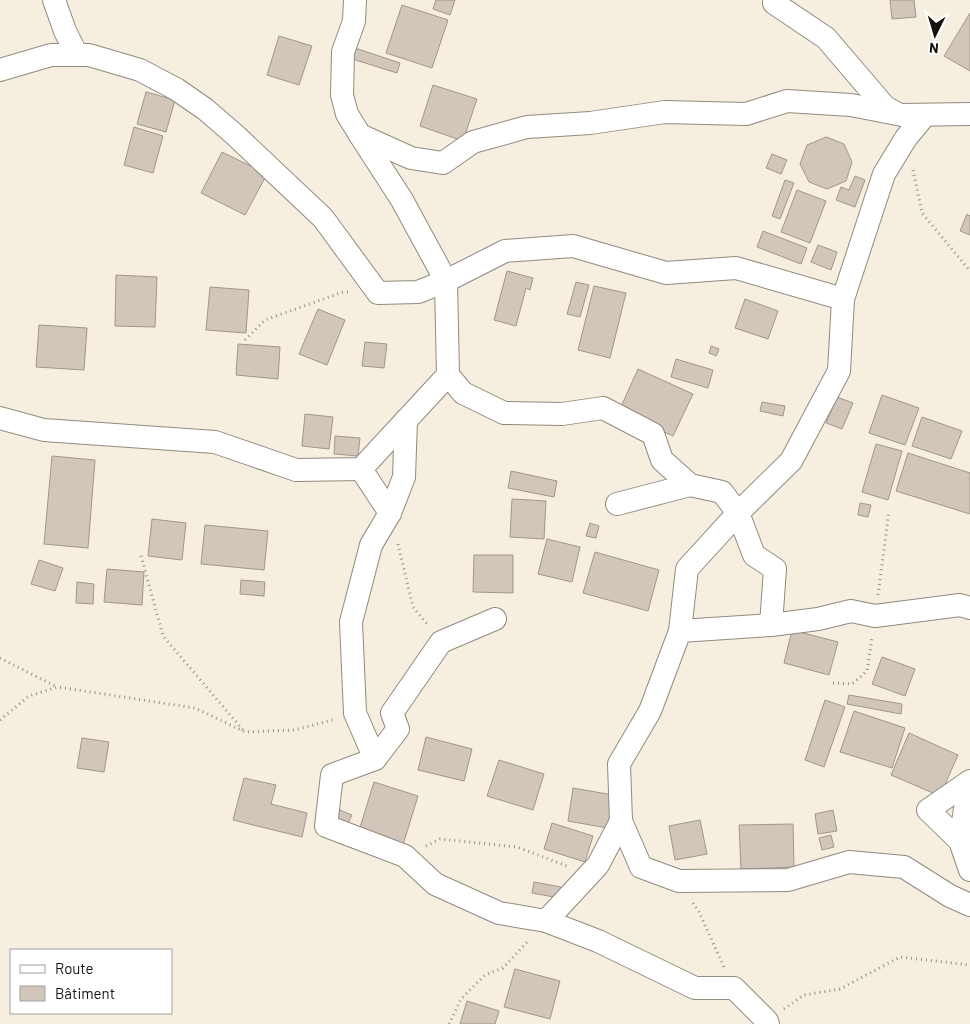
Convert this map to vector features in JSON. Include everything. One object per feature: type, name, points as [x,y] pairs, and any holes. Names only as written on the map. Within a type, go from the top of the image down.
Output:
[{"type":"street","points":[[54,0],[65,31],[77,55]]},
{"type":"street","points":[[355,0],[354,21],[343,52],[342,95],[347,114],[402,200],[446,281],[448,375],[463,393],[504,413],[562,414],[603,408],[654,434],[662,460],[690,485]]},
{"type":"street","points":[[774,3],[826,38],[885,108],[902,115]]},
{"type":"street","points":[[0,70],[51,55],[89,55],[140,70],[176,89],[205,109],[234,134],[323,218],[378,294],[418,292],[446,281],[505,251],[573,246],[666,273],[736,268],[843,299]]},
{"type":"street","points":[[360,135],[411,158],[443,163],[473,142],[527,127],[590,123],[664,112],[746,114],[787,102],[852,104],[902,115],[970,114]]},
{"type":"street","points":[[925,115],[906,138],[884,174],[843,299],[839,371],[791,461],[687,569],[680,631],[650,711],[620,764],[621,821],[640,867],[679,881],[788,880],[850,862],[904,867],[950,896],[970,905]]},
{"type":"street","points":[[0,418],[44,430],[215,442],[296,470],[361,469],[448,375]]},
{"type":"street","points":[[375,759],[356,713],[351,622],[371,545],[390,513],[404,477],[406,420]]},
{"type":"street","points":[[361,469],[390,513]]},
{"type":"street","points":[[617,504],[690,485],[722,492],[738,514],[754,556],[776,569],[771,625]]},
{"type":"street","points":[[680,631],[771,625],[818,619],[851,611],[876,616],[960,605],[970,608]]},
{"type":"street","points":[[392,713],[440,642],[495,619]]},
{"type":"street","points":[[356,713],[392,713]]},
{"type":"street","points":[[392,713],[398,729],[375,759],[332,775],[326,826],[406,856],[435,884],[498,913],[546,921],[598,941],[695,988],[734,988],[768,1022]]},
{"type":"street","points":[[960,841],[970,782]]},
{"type":"street","points":[[970,782],[928,810],[960,841],[970,870]]},
{"type":"street","points":[[546,921],[598,865],[621,821]]},
{"type":"path","points":[[906,138],[922,213],[970,271]]},
{"type":"path","points":[[245,340],[265,320],[343,292],[378,294]]},
{"type":"path","points":[[390,513],[414,607],[440,642]]},
{"type":"path","points":[[141,556],[163,636],[245,732]]},
{"type":"path","points":[[0,658],[58,687],[195,708],[245,732],[294,730],[356,713]]},
{"type":"path","points":[[0,720],[29,696],[58,687]]},
{"type":"path","points":[[406,856],[440,839],[517,847],[588,875]]},
{"type":"path","points":[[679,881],[699,912],[734,988]]},
{"type":"path","points":[[449,1024],[461,999],[485,975],[503,968],[546,921]]},
{"type":"path","points":[[768,1022],[804,995],[840,989],[900,957],[970,965]]},
{"type":"building","points":[[436,0],[455,0],[450,15],[433,9]]},
{"type":"building","points":[[890,0],[914,0],[916,17],[892,19]]},
{"type":"building","points":[[402,5],[448,20],[432,68],[386,53]]},
{"type":"building","points":[[970,13],[970,71],[944,56]]},
{"type":"building","points":[[279,36],[312,46],[299,85],[267,75]]},
{"type":"building","points":[[352,47],[400,63],[397,73],[349,58]]},
{"type":"building","points":[[433,85],[477,99],[463,141],[420,126]]},
{"type":"building","points":[[146,92],[175,100],[166,132],[137,124]]},
{"type":"building","points":[[134,127],[163,136],[153,173],[124,165]]},
{"type":"building","points":[[826,137],[844,144],[852,162],[846,181],[827,189],[809,182],[800,164],[807,145]]},
{"type":"building","points":[[222,152],[267,174],[245,215],[201,193]]},
{"type":"building","points":[[772,154],[787,160],[781,174],[766,168]]},
{"type":"building","points":[[855,176],[865,180],[855,207],[836,200],[841,187],[849,190]]},
{"type":"building","points":[[785,180],[794,183],[780,219],[772,216]]},
{"type":"building","points":[[797,190],[826,201],[810,243],[781,232]]},
{"type":"building","points":[[967,214],[970,216],[970,235],[960,231]]},
{"type":"building","points":[[763,231],[807,248],[801,264],[757,247]]},
{"type":"building","points":[[818,245],[837,252],[831,270],[811,262]]},
{"type":"building","points":[[507,271],[533,278],[530,290],[526,288],[516,326],[494,320]]},
{"type":"building","points":[[116,275],[157,277],[155,327],[115,326]]},
{"type":"building","points":[[576,282],[589,285],[580,317],[567,314]]},
{"type":"building","points":[[594,286],[626,293],[610,358],[578,350]]},
{"type":"building","points":[[210,287],[249,290],[246,333],[206,330]]},
{"type":"building","points":[[745,299],[778,311],[768,339],[735,328]]},
{"type":"building","points":[[318,309],[345,320],[327,365],[299,354]]},
{"type":"building","points":[[39,325],[87,328],[84,370],[36,367]]},
{"type":"building","points":[[365,342],[387,344],[384,368],[362,366]]},
{"type":"building","points":[[238,344],[280,347],[278,379],[236,375]]},
{"type":"building","points":[[711,346],[719,349],[716,356],[709,353]]},
{"type":"building","points":[[676,359],[713,370],[708,388],[671,377]]},
{"type":"building","points":[[638,369],[693,394],[673,436],[619,411]]},
{"type":"building","points":[[882,395],[919,408],[905,445],[869,433]]},
{"type":"building","points":[[837,397],[853,403],[842,429],[826,423]]},
{"type":"building","points":[[762,402],[785,406],[783,416],[760,411]]},
{"type":"building","points":[[305,414],[333,417],[329,449],[302,446]]},
{"type":"building","points":[[922,417],[962,431],[951,459],[912,446]]},
{"type":"building","points":[[335,436],[360,438],[358,456],[334,454]]},
{"type":"building","points":[[876,444],[902,451],[888,500],[862,492]]},
{"type":"building","points":[[908,453],[970,473],[970,514],[896,491]]},
{"type":"building","points":[[52,456],[95,460],[88,548],[44,544]]},
{"type":"building","points":[[511,471],[557,481],[554,497],[508,488]]},
{"type":"building","points":[[512,499],[546,501],[544,539],[510,537]]},
{"type":"building","points":[[860,503],[871,505],[868,517],[858,515]]},
{"type":"building","points":[[152,519],[186,523],[182,560],[148,556]]},
{"type":"building","points":[[590,523],[599,526],[596,538],[586,536]]},
{"type":"building","points":[[205,525],[268,531],[264,570],[201,564]]},
{"type":"building","points":[[547,539],[580,547],[572,582],[538,574]]},
{"type":"building","points":[[595,552],[659,570],[648,611],[583,593]]},
{"type":"building","points":[[474,555],[513,555],[513,593],[473,592]]},
{"type":"building","points":[[39,560],[63,568],[55,591],[31,584]]},
{"type":"building","points":[[107,569],[144,572],[142,605],[104,602]]},
{"type":"building","points":[[241,580],[265,582],[264,596],[240,594]]},
{"type":"building","points":[[77,582],[94,584],[93,604],[76,603]]},
{"type":"building","points":[[792,630],[838,642],[829,675],[784,663]]},
{"type":"building","points":[[882,657],[915,669],[905,696],[872,684]]},
{"type":"building","points":[[849,695],[902,704],[901,714],[847,704]]},
{"type":"building","points":[[825,700],[845,707],[824,767],[805,760]]},
{"type":"building","points":[[854,711],[905,728],[892,768],[840,752]]},
{"type":"building","points":[[909,733],[958,755],[940,796],[891,775]]},
{"type":"building","points":[[426,737],[472,749],[464,781],[418,770]]},
{"type":"building","points":[[82,738],[109,742],[104,772],[77,768]]},
{"type":"building","points":[[499,760],[544,774],[533,810],[487,796]]},
{"type":"building","points":[[244,778],[276,785],[271,804],[307,813],[302,837],[233,820]]},
{"type":"building","points":[[374,782],[418,796],[402,848],[358,834]]},
{"type":"building","points":[[573,788],[619,796],[613,829],[568,821]]},
{"type":"building","points":[[340,810],[352,815],[345,829],[333,824]]},
{"type":"building","points":[[833,810],[837,831],[818,834],[815,814]]},
{"type":"building","points":[[700,820],[707,854],[675,860],[669,826]]},
{"type":"building","points":[[552,823],[593,836],[585,862],[544,849]]},
{"type":"building","points":[[793,824],[794,867],[741,869],[739,825]]},
{"type":"building","points":[[831,835],[834,847],[822,850],[819,838]]},
{"type":"building","points":[[534,882],[561,887],[559,898],[532,893]]},
{"type":"building","points":[[515,969],[560,981],[550,1019],[504,1007]]},
{"type":"building","points":[[467,1001],[499,1011],[495,1024],[460,1024]]}]
